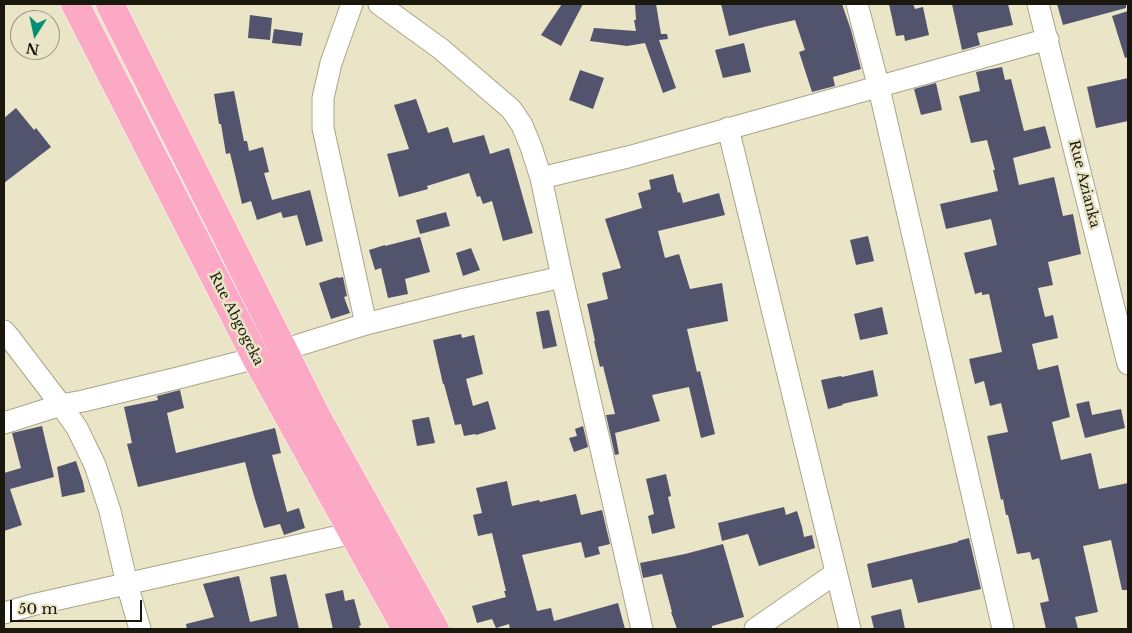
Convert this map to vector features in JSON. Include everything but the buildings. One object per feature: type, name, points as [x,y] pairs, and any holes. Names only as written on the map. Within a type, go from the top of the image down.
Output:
[{"type":"main road","name":"Rue Abgogeka","points":[[75,4],[256,358],[406,629]]},
{"type":"main road","name":"Rue Abgogeka","points":[[110,4],[317,417],[435,629]]},
{"type":"street","points":[[352,4],[331,63],[323,98],[323,128],[366,324]]},
{"type":"street","points":[[379,4],[441,50],[511,109],[522,125],[531,146],[541,178],[642,629]]},
{"type":"street","points":[[857,4],[878,86],[1003,629]]},
{"type":"street","name":"Rue Azianka","points":[[1038,4],[1128,364]]},
{"type":"street","points":[[541,178],[628,157],[1048,39]]},
{"type":"street","points":[[728,128],[850,629]]},
{"type":"street","points":[[283,350],[366,324],[465,299],[562,278]]},
{"type":"street","points":[[4,332],[61,404],[77,428],[95,465],[110,511],[127,584],[140,629]]},
{"type":"street","points":[[4,422],[61,404],[83,401],[256,358]]},
{"type":"street","points":[[4,613],[32,605],[353,533]]},
{"type":"street","points":[[755,629],[836,573]]}]
